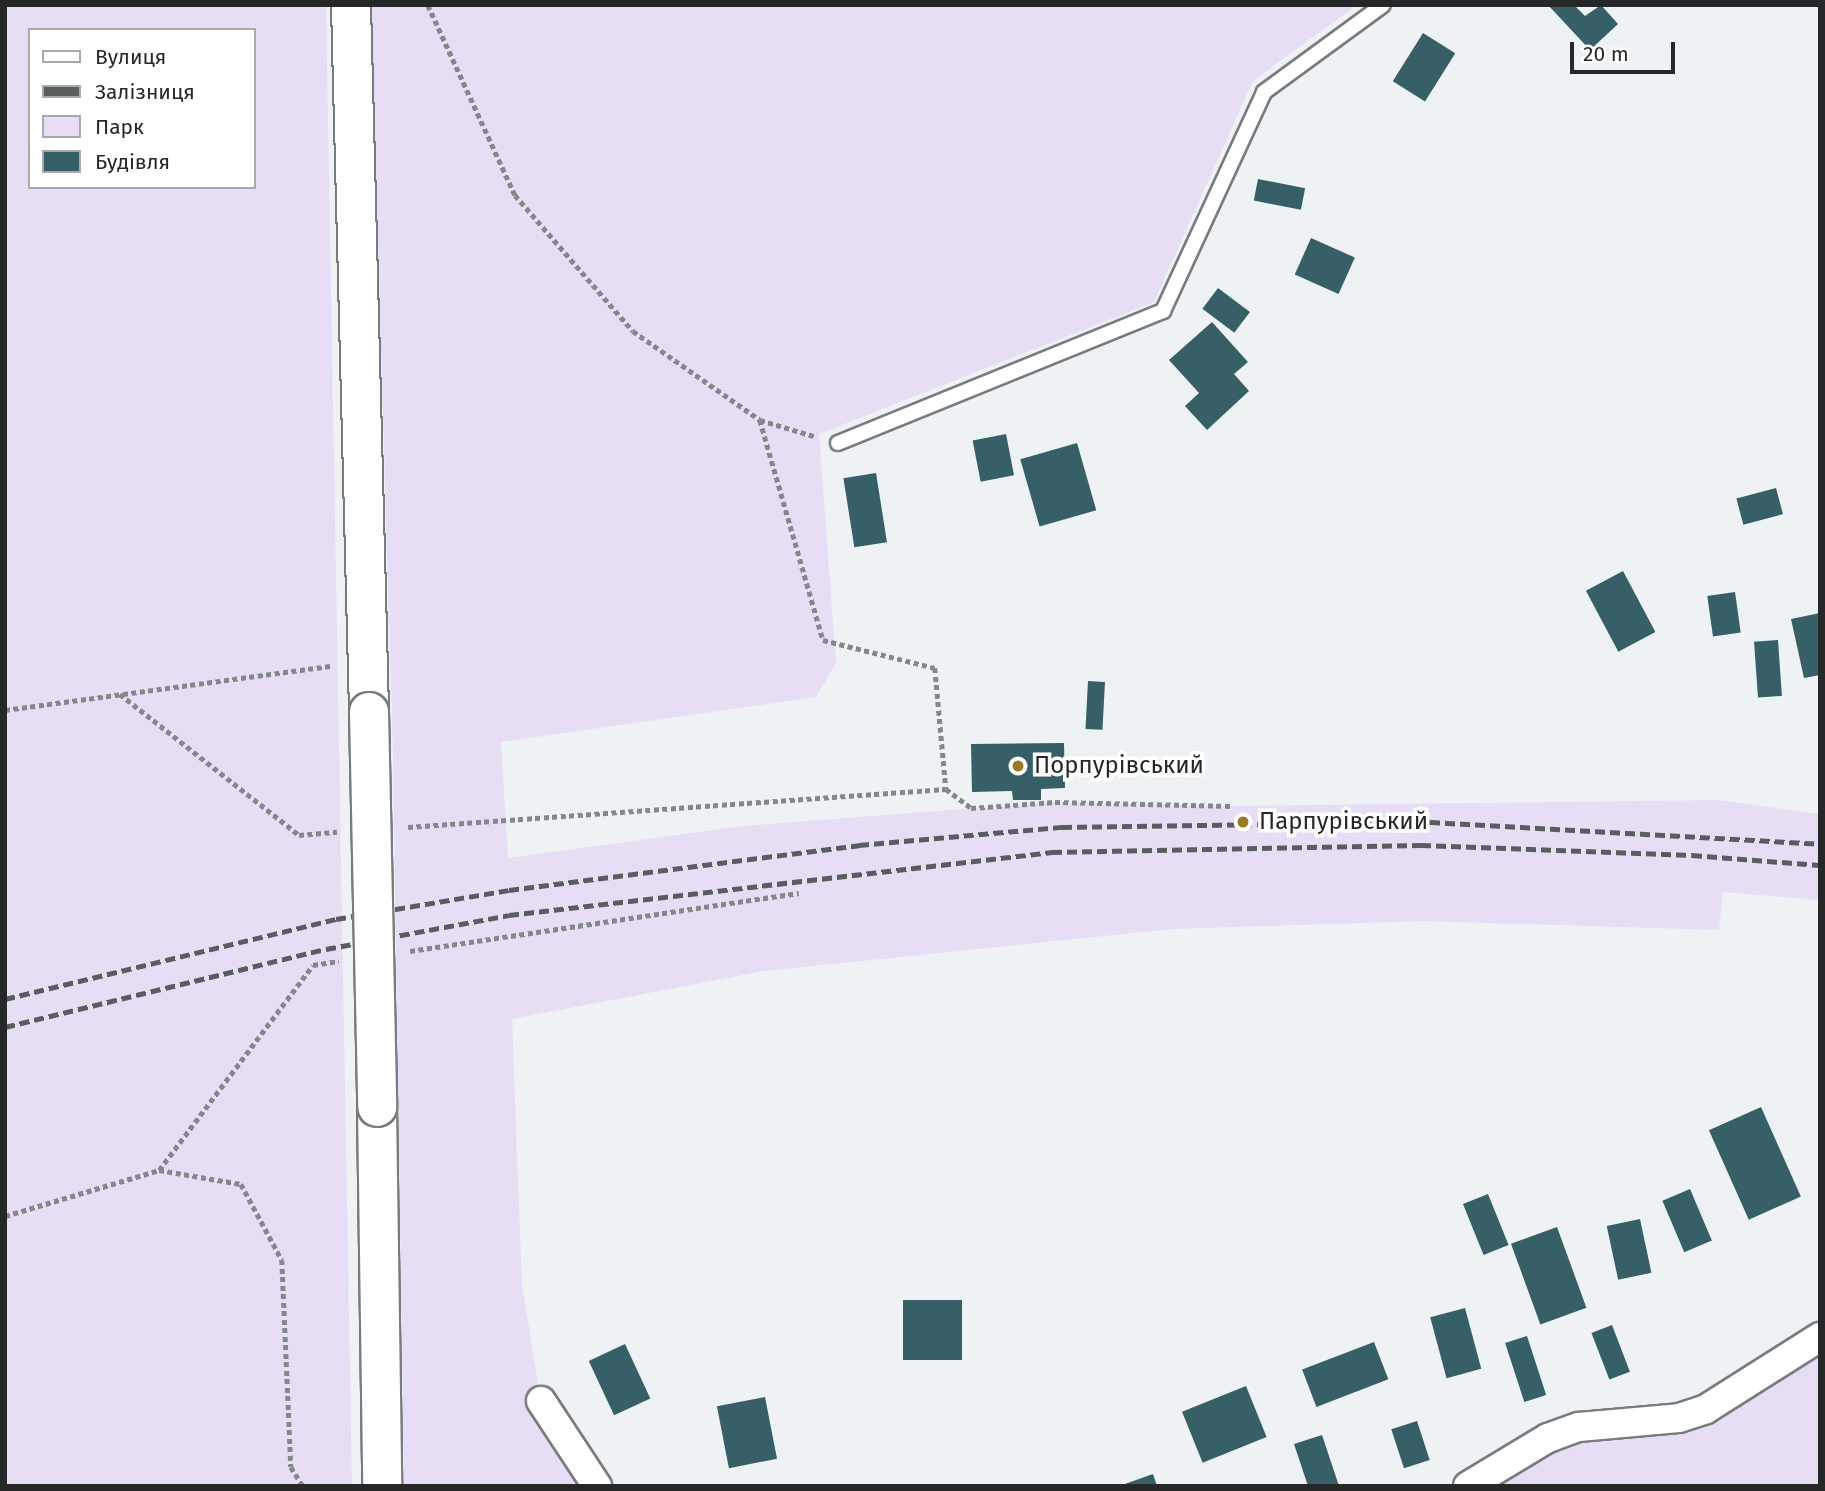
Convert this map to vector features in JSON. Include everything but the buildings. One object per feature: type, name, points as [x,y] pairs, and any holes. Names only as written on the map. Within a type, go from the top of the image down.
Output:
[{"type":"main road","points":[[351,5],[368,661],[382,1486]]},
{"type":"street","points":[[1468,1486],[1548,1438],[1579,1427],[1679,1418],[1706,1409],[1820,1338]]},
{"type":"street","points":[[541,1401],[597,1486]]},
{"type":"lane","points":[[838,443],[1163,311],[1264,92],[1383,5]]},
{"type":"path","points":[[428,5],[515,195],[633,331],[760,420],[838,443]]},
{"type":"path","points":[[760,420],[823,640],[935,668],[946,789]]},
{"type":"path","points":[[5,710],[368,661]]},
{"type":"path","points":[[120,694],[299,835],[340,832]]},
{"type":"path","points":[[395,828],[946,789],[971,808],[1055,802],[1233,806]]},
{"type":"path","points":[[408,951],[799,893]]},
{"type":"path","points":[[159,1170],[313,965],[354,959]]},
{"type":"path","points":[[5,1216],[159,1170],[241,1184],[282,1260],[291,1467],[303,1486]]},
{"type":"green space","points":[[5,5],[326,5],[352,1486],[5,1486]]},
{"type":"green space","points":[[371,5],[1357,5],[1253,81],[1154,302],[819,434],[836,663],[816,697],[501,742],[508,858],[743,826],[1055,802],[1233,806],[1717,800],[1820,814],[1820,900],[1723,892],[1719,930],[1423,921],[1173,929],[764,971],[512,1019],[522,1285],[541,1401],[597,1486],[404,1486],[393,758]]},
{"type":"green space","points":[[1820,1337],[1820,1486],[1468,1486],[1548,1438],[1678,1418]]},
{"type":"railway","points":[[5,999],[336,919],[509,890],[859,845],[1062,827],[1430,822],[1820,844]]},
{"type":"railway","points":[[5,1027],[326,949],[509,915],[1052,852],[1421,845],[1692,855],[1820,865]]},
{"type":"place","name":"Порпурівський","points":[[1018,766]]},
{"type":"place","name":"Парпурівський","points":[[1243,822]]}]
